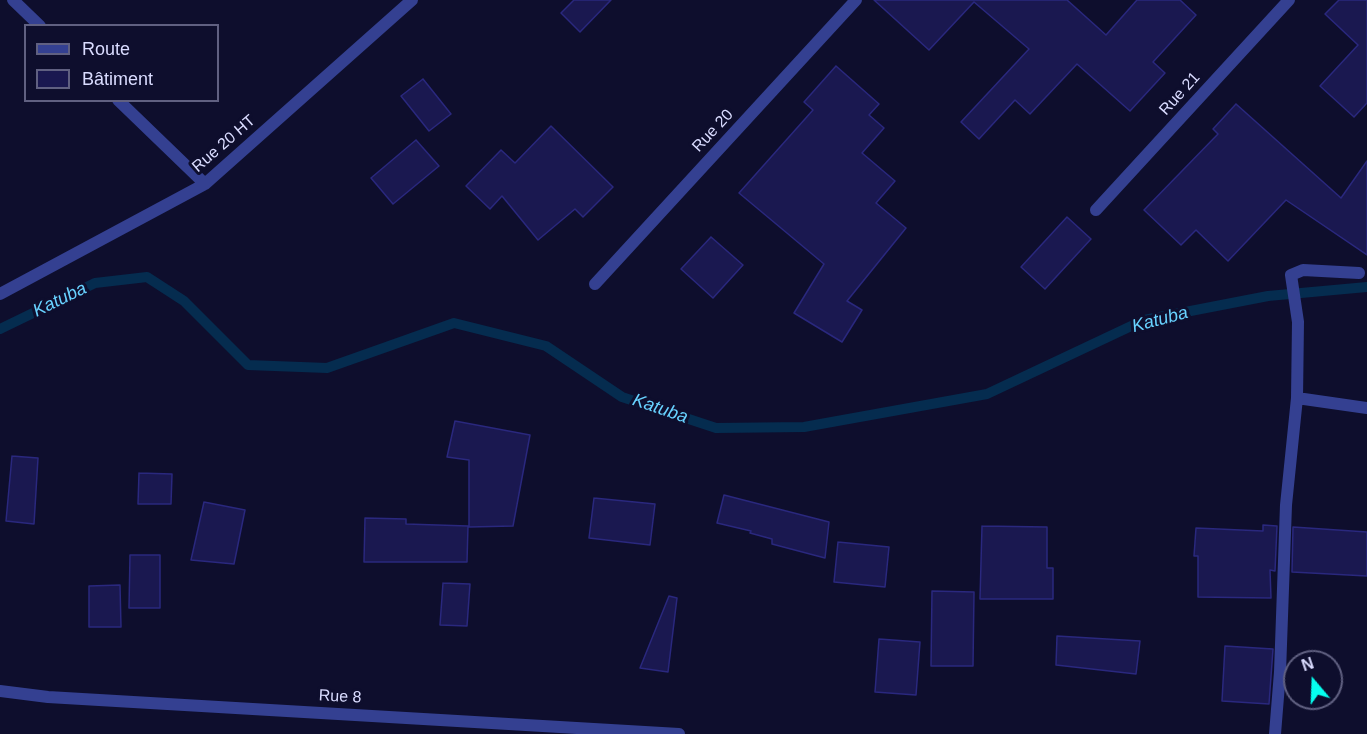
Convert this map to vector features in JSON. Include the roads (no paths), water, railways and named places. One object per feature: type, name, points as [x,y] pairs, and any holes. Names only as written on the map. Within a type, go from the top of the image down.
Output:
[{"type":"street","points":[[13,0],[38,24]]},
{"type":"street","name":"Rue 20 HT","points":[[0,294],[206,184],[412,0]]},
{"type":"street","name":"Rue 20","points":[[595,284],[856,0]]},
{"type":"street","name":"Rue 21","points":[[1096,210],[1288,0]]},
{"type":"street","points":[[120,102],[206,184]]},
{"type":"street","points":[[1275,734],[1280,672],[1286,505],[1297,398],[1298,322],[1291,275],[1303,270],[1359,273]]},
{"type":"street","points":[[1297,398],[1367,408]]},
{"type":"street","name":"Rue 8","points":[[0,691],[60,698],[679,734]]},
{"type":"waterway","name":"Katuba","points":[[0,329],[95,283],[147,277],[184,301],[248,365],[327,368],[454,323],[546,346],[622,397],[716,428],[804,427],[987,394],[1144,320],[1268,296],[1367,287]]}]
